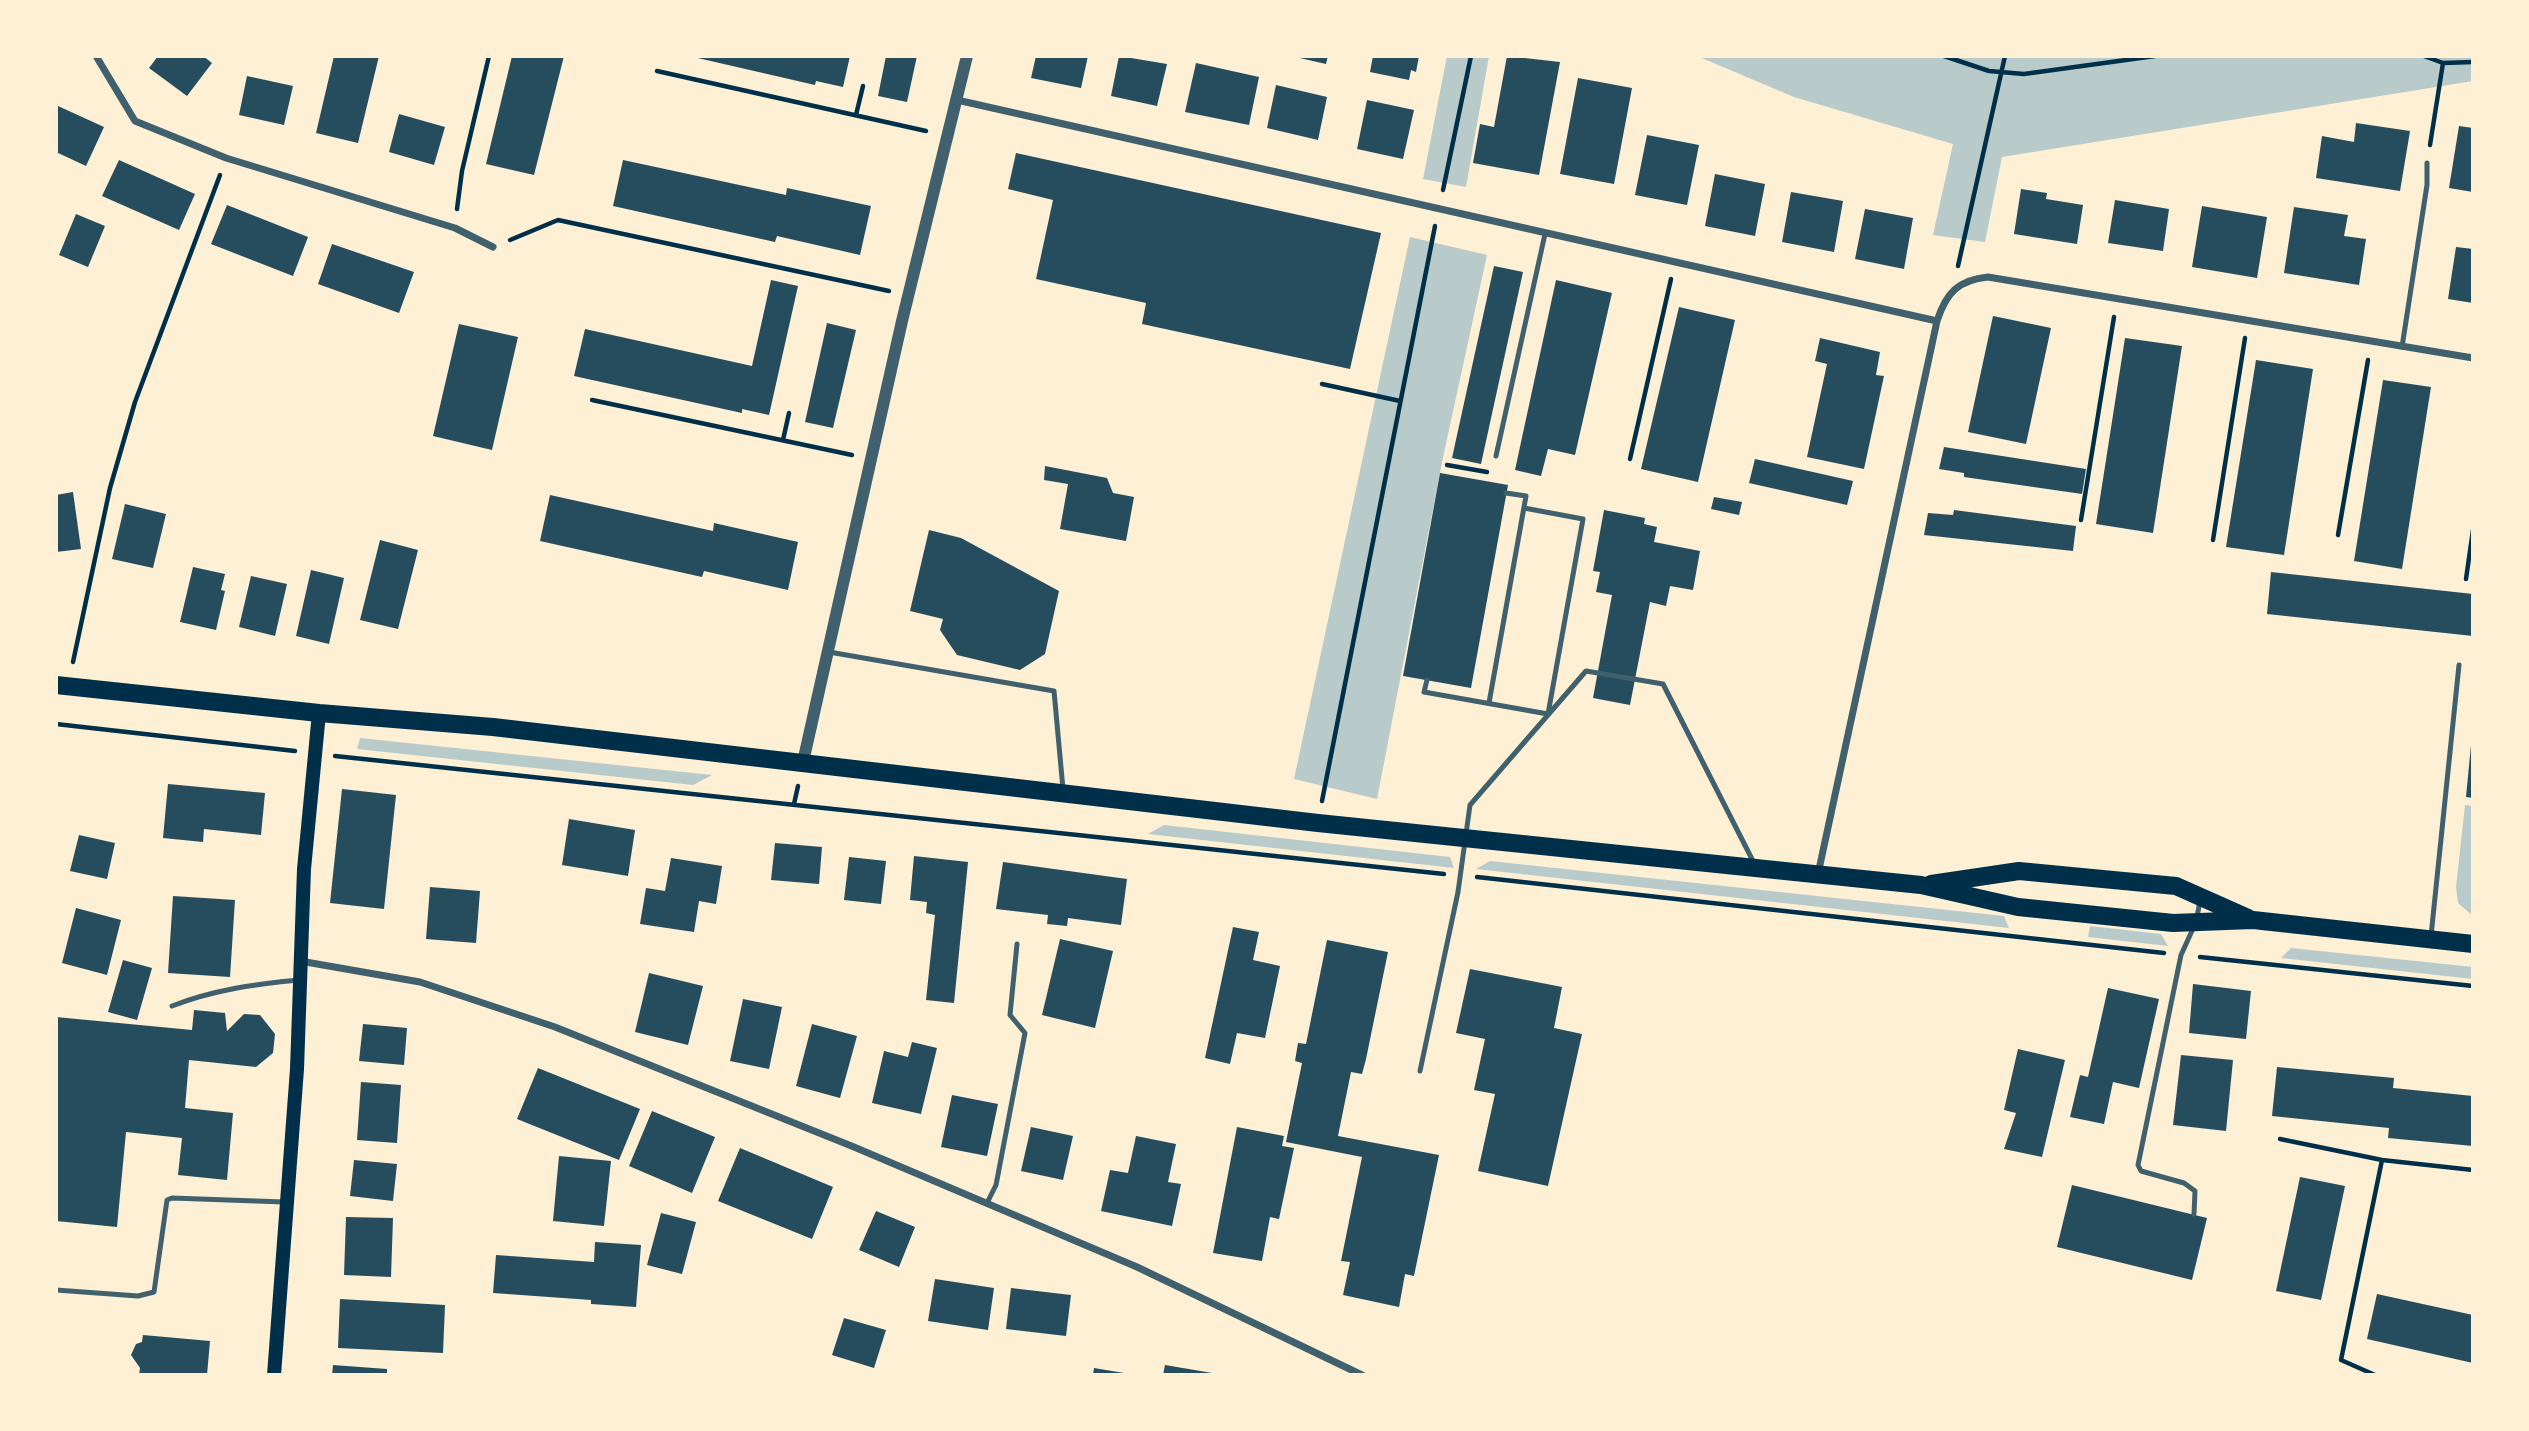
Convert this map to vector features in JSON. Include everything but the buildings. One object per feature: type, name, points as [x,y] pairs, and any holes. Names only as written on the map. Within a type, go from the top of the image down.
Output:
[{"type":"main road","points":[[63,686],[319,713],[493,727],[1318,822],[1921,885],[2018,907],[2173,923],[2253,920],[2473,944]]},
{"type":"main road","points":[[274,1375],[297,1069],[304,869],[319,713]]},
{"type":"main road","points":[[1921,885],[2019,870],[2176,886],[2253,920]]},
{"type":"street","points":[[96,56],[135,121],[226,158],[455,228],[493,247]]},
{"type":"street","points":[[803,762],[830,652],[870,459],[908,295],[967,56]]},
{"type":"street","points":[[957,100],[1937,321]]},
{"type":"street","points":[[1818,874],[1937,321],[1943,302],[1953,288],[1968,279],[1988,277],[2473,358]]},
{"type":"street","points":[[300,961],[421,982],[555,1027],[1137,1267],[1362,1375]]},
{"type":"lane","points":[[2402,347],[2427,185],[2427,163]]},
{"type":"lane","points":[[1496,456],[1545,234]]},
{"type":"lane","points":[[1489,703],[1526,496],[1506,493]]},
{"type":"lane","points":[[1524,508],[1583,519],[1548,714]]},
{"type":"lane","points":[[830,652],[1054,691],[1063,792]]},
{"type":"lane","points":[[2431,940],[2459,665]]},
{"type":"lane","points":[[1420,1071],[1460,875],[1470,805],[1586,671],[1663,684],[1756,868]]},
{"type":"lane","points":[[1427,680],[1424,692],[1548,714]]},
{"type":"lane","points":[[2194,1214],[2195,1191],[2184,1183],[2141,1171],[2138,1166],[2181,955],[2196,922],[2201,897]]},
{"type":"lane","points":[[987,1203],[996,1185],[1025,1033],[1010,1015],[1017,944]]},
{"type":"lane","points":[[172,1006],[199,995],[233,988],[299,980]]},
{"type":"lane","points":[[56,1290],[138,1296],[154,1292],[163,1213],[167,1200],[172,1198],[287,1202]]},
{"type":"path","points":[[455,228],[462,171],[489,56]]},
{"type":"path","points":[[1318,822],[1438,209],[1471,56]]},
{"type":"path","points":[[1944,56],[2000,74],[2024,74],[2155,56]]},
{"type":"path","points":[[1953,288],[2005,56]]},
{"type":"path","points":[[2424,56],[2443,63],[2473,62]]},
{"type":"path","points":[[2427,163],[2443,63]]},
{"type":"path","points":[[657,71],[949,136]]},
{"type":"path","points":[[856,115],[863,86]]},
{"type":"path","points":[[63,686],[110,488],[132,414],[226,158]]},
{"type":"path","points":[[493,247],[558,220],[908,295]]},
{"type":"path","points":[[1630,459],[1674,263]]},
{"type":"path","points":[[2081,520],[2117,299]]},
{"type":"path","points":[[2213,540],[2248,320]]},
{"type":"path","points":[[2338,536],[2371,342]]},
{"type":"path","points":[[1322,384],[1400,401]]},
{"type":"path","points":[[592,400],[870,459]]},
{"type":"path","points":[[783,440],[789,413]]},
{"type":"path","points":[[2466,579],[2473,530]]},
{"type":"path","points":[[56,724],[2473,986]]},
{"type":"path","points":[[2280,1139],[2382,1160],[2473,1170]]},
{"type":"path","points":[[2375,1375],[2341,1360],[2382,1160]]},
{"type":"shaded area","points":[[1447,56],[1489,56],[1466,187],[1423,179]]},
{"type":"shaded area","points":[[1697,56],[2473,56],[2473,81],[2002,157],[1985,242],[1933,235],[1953,144],[1794,97]]},
{"type":"shaded area","points":[[1410,237],[1487,255],[1442,462],[1377,799],[1294,779]]},
{"type":"shaded area","points":[[360,738],[712,775],[693,785],[357,749]]},
{"type":"shaded area","points":[[2465,805],[2473,806],[2473,916],[2458,903],[2456,887]]},
{"type":"shaded area","points":[[1164,825],[1450,857],[1454,868],[1148,834]]},
{"type":"shaded area","points":[[1490,861],[2004,916],[2009,928],[1476,869]]},
{"type":"shaded area","points":[[2090,926],[2161,934],[2168,946],[2088,937]]},
{"type":"shaded area","points":[[2291,948],[2473,967],[2473,979],[2281,958]]}]
